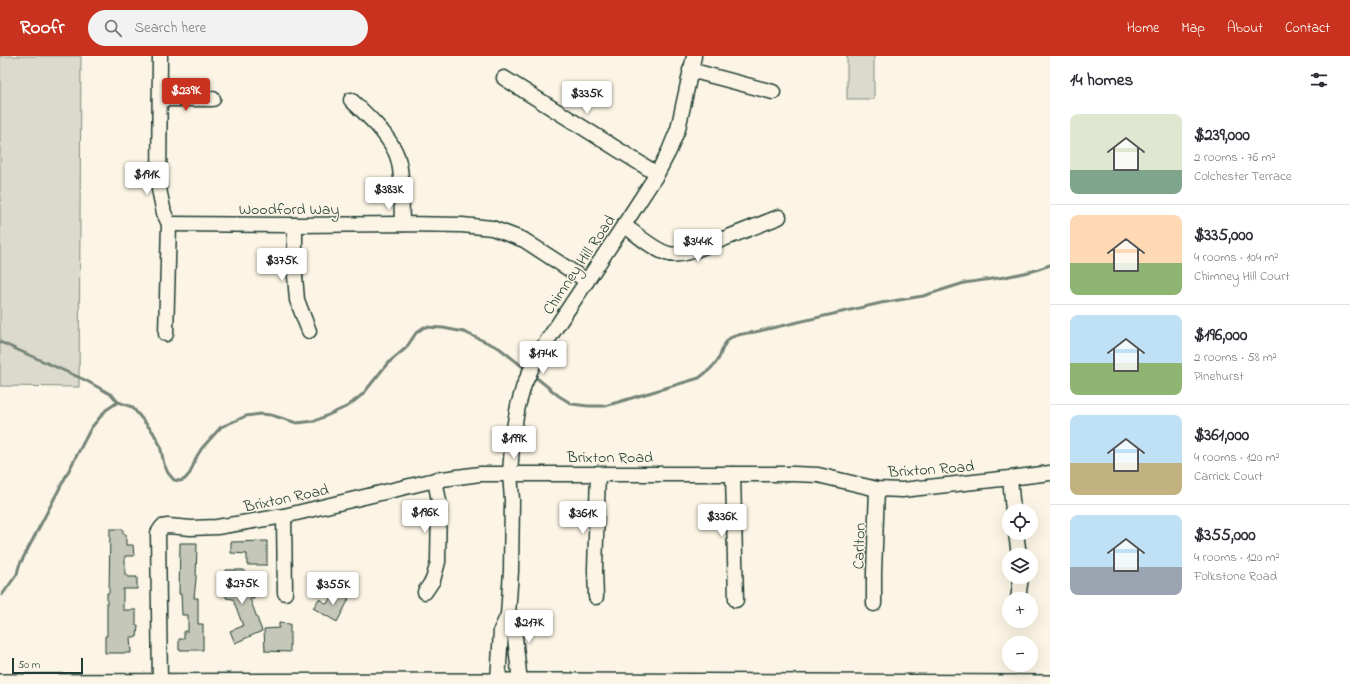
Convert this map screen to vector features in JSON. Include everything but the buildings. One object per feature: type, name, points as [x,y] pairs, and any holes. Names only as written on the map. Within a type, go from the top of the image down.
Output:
[{"type":"main road","points":[[0,683],[224,684],[520,682],[1050,684]]},
{"type":"street","points":[[160,56],[159,189],[164,213],[169,224],[166,334]]},
{"type":"street","name":"Chimney Hill Road","points":[[508,615],[511,571],[512,500],[510,473],[513,433],[524,385],[537,356],[624,225],[669,151],[678,129],[694,56]]},
{"type":"street","points":[[690,70],[773,92]]},
{"type":"street","points":[[504,78],[656,174]]},
{"type":"street","points":[[160,99],[213,99]]},
{"type":"street","points":[[351,100],[384,134],[396,152],[401,176],[402,224]]},
{"type":"street","points":[[624,225],[653,246],[669,254],[680,254],[693,251],[778,217]]},
{"type":"street","name":"Woodford Way","points":[[169,224],[402,224],[462,225],[492,228],[524,240],[586,281]]},
{"type":"street","points":[[295,225],[295,276],[297,300],[309,331]]},
{"type":"street","points":[[596,597],[595,570],[598,473]]},
{"type":"street","name":"Brixton Road","points":[[160,683],[158,533],[162,527],[217,527],[284,516],[435,480],[480,474],[794,474],[818,475],[877,489],[902,490],[1050,473]]},
{"type":"street","points":[[733,474],[736,600]]},
{"type":"street","points":[[1010,478],[1012,504]]},
{"type":"street","points":[[425,592],[433,580],[438,562],[439,501],[435,480]]},
{"type":"street","name":"Carlton","points":[[874,604],[877,489]]},
{"type":"street","points":[[284,516],[286,593]]},
{"type":"street","points":[[498,682],[501,630],[508,615]]},
{"type":"street","points":[[508,615],[514,628],[520,682]]},
{"type":"shaded area","points":[[0,56],[81,56],[79,387],[0,386]]},
{"type":"shaded area","points":[[847,56],[874,56],[874,99],[847,99]]},
{"type":"waterway","points":[[533,375],[559,396],[572,404],[605,406],[699,378],[715,364],[728,340],[742,334],[881,303],[923,296],[964,283],[1005,277],[1033,271],[1050,265]]},
{"type":"waterway","points":[[0,342],[85,380],[112,395],[118,402],[132,407],[153,432],[160,445],[164,464],[168,473],[174,480],[180,481],[185,479],[190,473],[202,448],[221,427],[246,416],[261,414],[271,415],[297,423],[315,421],[348,406],[363,394],[387,364],[406,348],[416,333],[424,327],[443,328],[464,332],[499,348],[527,370]]},
{"type":"waterway","points":[[2,595],[17,574],[19,566],[91,428],[106,410],[118,402]]}]
